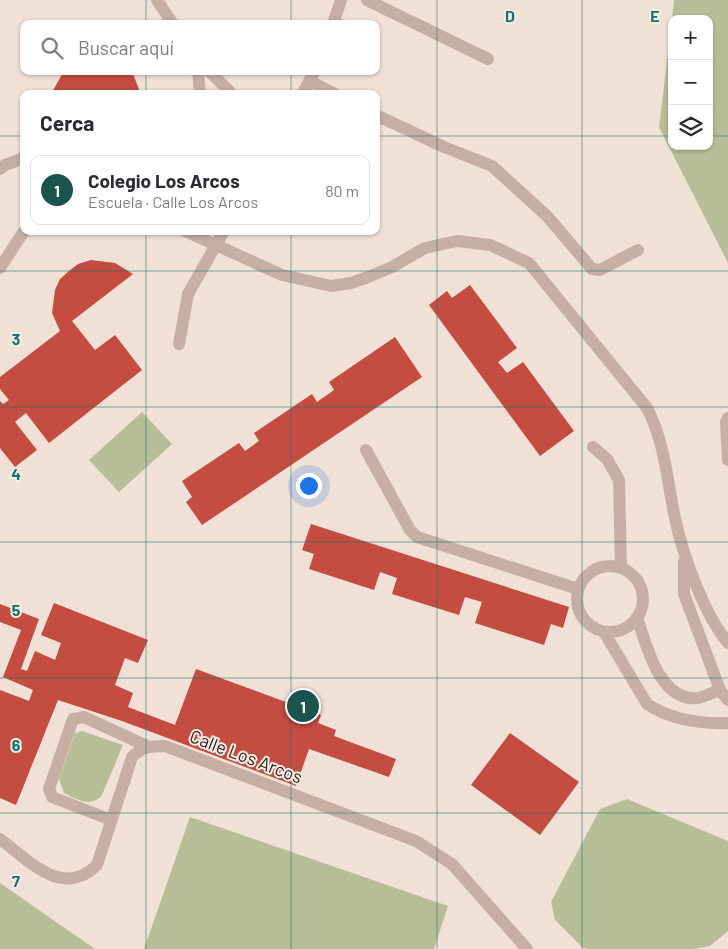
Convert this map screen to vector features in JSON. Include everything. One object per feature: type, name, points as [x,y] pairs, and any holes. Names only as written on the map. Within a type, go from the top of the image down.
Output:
[{"type":"street","points":[[157,0],[170,20]]},
{"type":"street","points":[[334,20],[341,0]]},
{"type":"street","points":[[367,0],[488,59]]},
{"type":"street","points":[[198,75],[200,90]]},
{"type":"street","points":[[213,75],[228,90]]},
{"type":"street","points":[[304,90],[313,76],[330,90]]},
{"type":"street","points":[[380,117],[492,166],[547,216],[592,269],[600,270],[638,250]]},
{"type":"street","points":[[0,169],[5,164],[20,159]]},
{"type":"street","points":[[0,268],[21,235]]},
{"type":"street","points":[[198,235],[216,246],[282,275],[331,286],[352,282],[392,267],[425,248],[457,241],[490,244],[521,257],[535,270],[647,408],[655,424],[665,457],[675,518],[684,552],[708,608],[728,644]]},
{"type":"street","points":[[178,344],[188,294],[222,235]]},
{"type":"street","points":[[728,418],[726,422],[728,460]]},
{"type":"street","points":[[593,447],[607,460],[619,480],[621,568]]},
{"type":"street","points":[[366,450],[410,530],[417,537],[428,543],[578,589]]},
{"type":"street","points":[[637,617],[656,672],[673,691],[682,696],[698,698],[724,695],[684,594],[684,552]]},
{"type":"street","points":[[604,632],[616,631],[628,626],[637,617],[642,603],[641,589],[634,576],[621,568],[608,566],[595,569],[584,577],[578,589],[577,608],[587,623],[604,632],[646,704],[658,711],[705,724],[728,723]]},
{"type":"street","name":"Calle Los Arcos","points":[[111,820],[52,797],[49,789],[73,719],[84,717],[149,746],[164,746],[176,749],[416,841],[452,864],[527,949]]},
{"type":"street","points":[[0,839],[55,878],[72,880],[87,874],[97,865],[132,757],[140,749],[149,746]]},
{"type":"green space","points":[[674,0],[728,0],[728,263],[671,150],[713,150],[713,15],[672,15]]},
{"type":"green space","points":[[668,54],[668,145],[659,127]]},
{"type":"green space","points":[[142,412],[172,444],[119,492],[89,460]]},
{"type":"green space","points":[[82,731],[123,745],[102,795],[98,799],[89,802],[79,800],[64,793],[59,779],[75,733]]},
{"type":"green space","points":[[627,799],[728,841],[728,931],[710,946],[694,949],[588,949],[583,948],[555,920],[551,902],[600,809]]},
{"type":"green space","points":[[190,817],[448,906],[434,949],[144,949]]},
{"type":"green space","points":[[0,883],[95,949],[0,949]]},
{"type":"building","points":[[62,75],[134,75],[139,90],[53,90]]},
{"type":"building","points":[[91,260],[115,263],[133,274],[72,321],[95,350],[115,335],[142,370],[49,443],[26,413],[15,422],[37,450],[15,467],[0,448],[0,401],[3,404],[9,400],[0,389],[0,377],[60,331],[52,313],[55,290],[60,279],[69,271],[78,264]]},
{"type":"building","points":[[470,285],[517,348],[498,362],[507,373],[523,362],[574,431],[540,456],[429,305],[447,291],[452,298]]},
{"type":"building","points":[[395,337],[422,377],[202,525],[186,502],[192,497],[182,481],[239,443],[245,451],[259,441],[254,433],[312,394],[317,402],[334,390],[329,382]]},
{"type":"building","points":[[311,524],[569,607],[563,628],[551,624],[544,645],[475,623],[482,602],[465,597],[459,615],[392,594],[397,578],[380,572],[374,590],[309,569],[314,554],[302,550]]},
{"type":"building","points":[[54,603],[148,640],[138,663],[125,658],[115,685],[133,693],[128,707],[175,725],[196,669],[321,715],[318,723],[336,730],[334,736],[396,759],[389,777],[309,749],[296,786],[122,721],[58,700],[16,805],[0,798],[0,690],[29,701],[33,690],[3,677],[21,630],[0,622],[0,604],[39,619],[21,669],[27,671],[35,651],[55,660],[61,643],[41,635]]},
{"type":"building","points":[[510,733],[579,782],[540,835],[471,785]]},
{"type":"place","name":"Colegio Los Arcos","points":[[303,706]]}]
